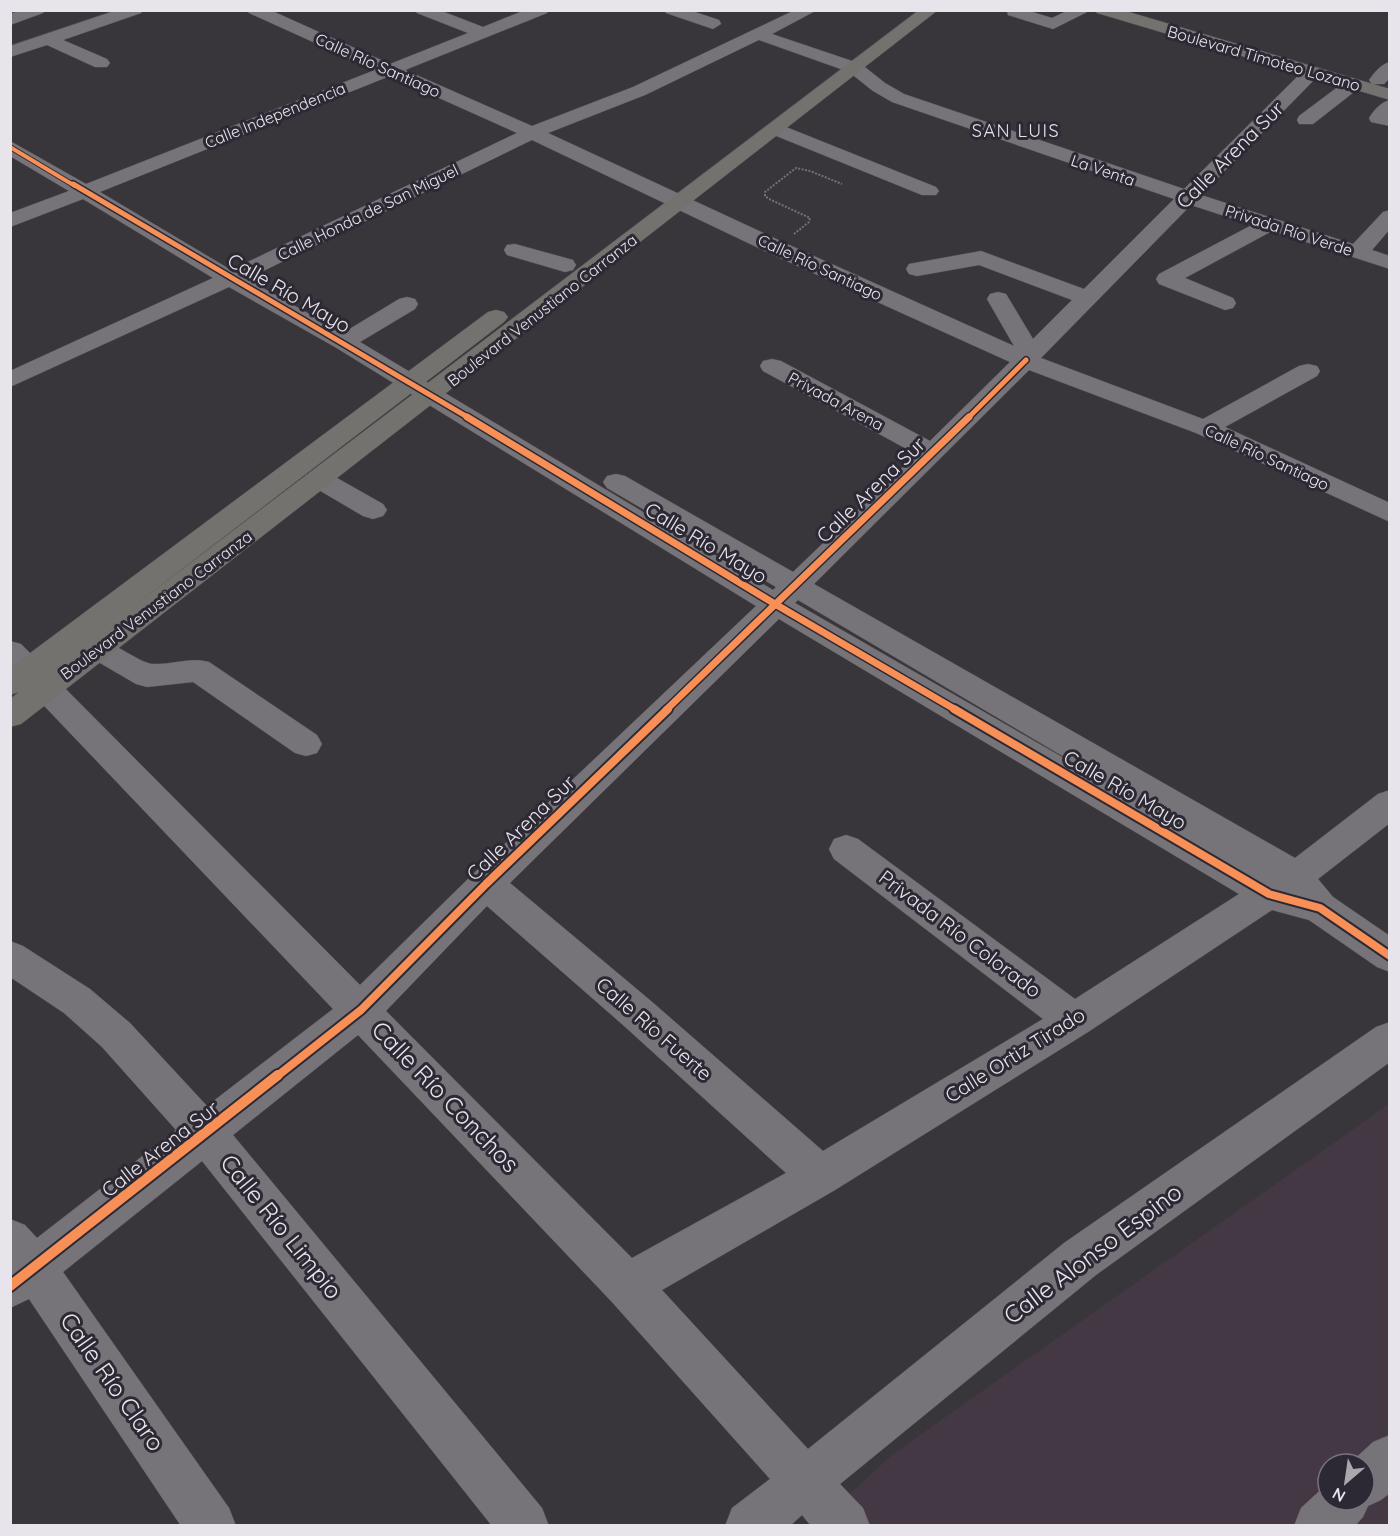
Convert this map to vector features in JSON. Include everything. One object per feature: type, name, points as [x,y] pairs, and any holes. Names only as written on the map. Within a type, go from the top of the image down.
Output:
[{"type":"main road","name":"Boulevard Venustiano Carranza","points":[[636,212],[672,197],[780,126],[905,10]]},
{"type":"main road","name":"Boulevard Venustiano Carranza","points":[[10,717],[24,673],[428,383],[846,65],[930,10]]},
{"type":"main road","name":"Boulevard Timoteo Lozano","points":[[1103,10],[1389,95]]},
{"type":"main road","name":"Boulevard Timoteo Lozano","points":[[1139,10],[1386,77]]},
{"type":"main road","name":"Boulevard Venustiano Carranza","points":[[547,278],[583,251]]},
{"type":"main road","name":"Boulevard Venustiano Carranza","points":[[24,673],[99,649],[321,480],[511,305]]},
{"type":"street","points":[[10,20],[37,10]]},
{"type":"street","points":[[10,52],[135,10]]},
{"type":"street","name":"Calle Río Santiago","points":[[255,10],[532,133],[777,248],[1029,357],[1205,428],[1389,514]]},
{"type":"street","points":[[423,10],[483,33]]},
{"type":"street","name":"Calle Independencia","points":[[10,221],[541,10]]},
{"type":"street","points":[[672,10],[713,24]]},
{"type":"street","name":"Calle Honda de San Miguel","points":[[596,106],[604,98],[627,86],[795,10]]},
{"type":"street","name":"Calle Honda de San Miguel","points":[[10,380],[239,274],[532,133],[596,106],[639,92],[809,10]]},
{"type":"street","points":[[1016,10],[1014,12],[1053,24],[1083,10]]},
{"type":"street","points":[[10,31],[101,63]]},
{"type":"street","name":"La Venta","points":[[759,35],[846,65],[898,98],[1137,182],[1188,196]]},
{"type":"street","name":"Calle Arena Sur","points":[[18,1265],[206,1134],[361,1010],[486,884],[933,453],[1312,72]]},
{"type":"street","points":[[1306,120],[1353,84]]},
{"type":"street","points":[[1389,105],[1378,118],[1389,121]]},
{"type":"street","points":[[780,126],[825,140]]},
{"type":"street","points":[[780,126],[929,191]]},
{"type":"street","name":"Calle Río Mayo","points":[[10,135],[91,188],[353,337],[785,595],[1282,885],[1320,908],[1389,956]]},
{"type":"street","name":"Calle Río Mayo","points":[[10,147],[91,188]]},
{"type":"street","name":"Privada Río Verde","points":[[1188,196],[1389,263]]},
{"type":"street","points":[[1358,252],[1389,216]]},
{"type":"street","points":[[1225,303],[1167,279],[1271,223]]},
{"type":"street","points":[[515,250],[565,265]]},
{"type":"street","points":[[917,269],[981,258],[1088,297]]},
{"type":"street","points":[[998,299],[1029,357]]},
{"type":"street","points":[[353,337],[407,304]]},
{"type":"street","name":"Privada Arena","points":[[772,366],[933,453]]},
{"type":"street","points":[[1205,428],[1308,371]]},
{"type":"street","points":[[321,480],[374,510]]},
{"type":"street","points":[[99,649],[147,676],[198,670],[306,744]]},
{"type":"street","name":"Calle Río Conchos","points":[[24,673],[361,1010],[627,1285],[805,1479],[845,1526]]},
{"type":"street","name":"Calle Ortiz Tirado","points":[[627,1285],[820,1176],[1074,1020],[1282,885],[1339,845],[1389,803]]},
{"type":"street","name":"Privada Río Colorado","points":[[846,849],[1074,1020]]},
{"type":"street","name":"Calle Río Fuerte","points":[[486,884],[637,1013],[820,1176]]},
{"type":"street","name":"Calle Río Limpio","points":[[10,957],[77,1001],[116,1035],[206,1134],[524,1526]]},
{"type":"street","name":"Calle Alonso Espino","points":[[750,1526],[805,1479],[1080,1259],[1389,1039]]},
{"type":"street","name":"Calle Río Claro","points":[[18,1265],[211,1526]]},
{"type":"street","points":[[1376,1471],[1389,1459]]},
{"type":"street","points":[[1319,1526],[1334,1512]]},
{"type":"path","points":[[810,219],[765,196],[765,192],[795,168],[818,172],[829,180],[842,184]]},
{"type":"shaded area","points":[[1389,1104],[1389,1525],[815,1526],[893,1454]]},
{"type":"cycle path","points":[[10,147],[229,278],[343,342],[775,604],[1269,894],[1320,908],[1390,956]]},
{"type":"cycle path","points":[[10,1286],[361,1010],[486,884],[933,453],[1026,360]]},
{"type":"district","name":"SAN LUIS","points":[[1016,131]]}]
